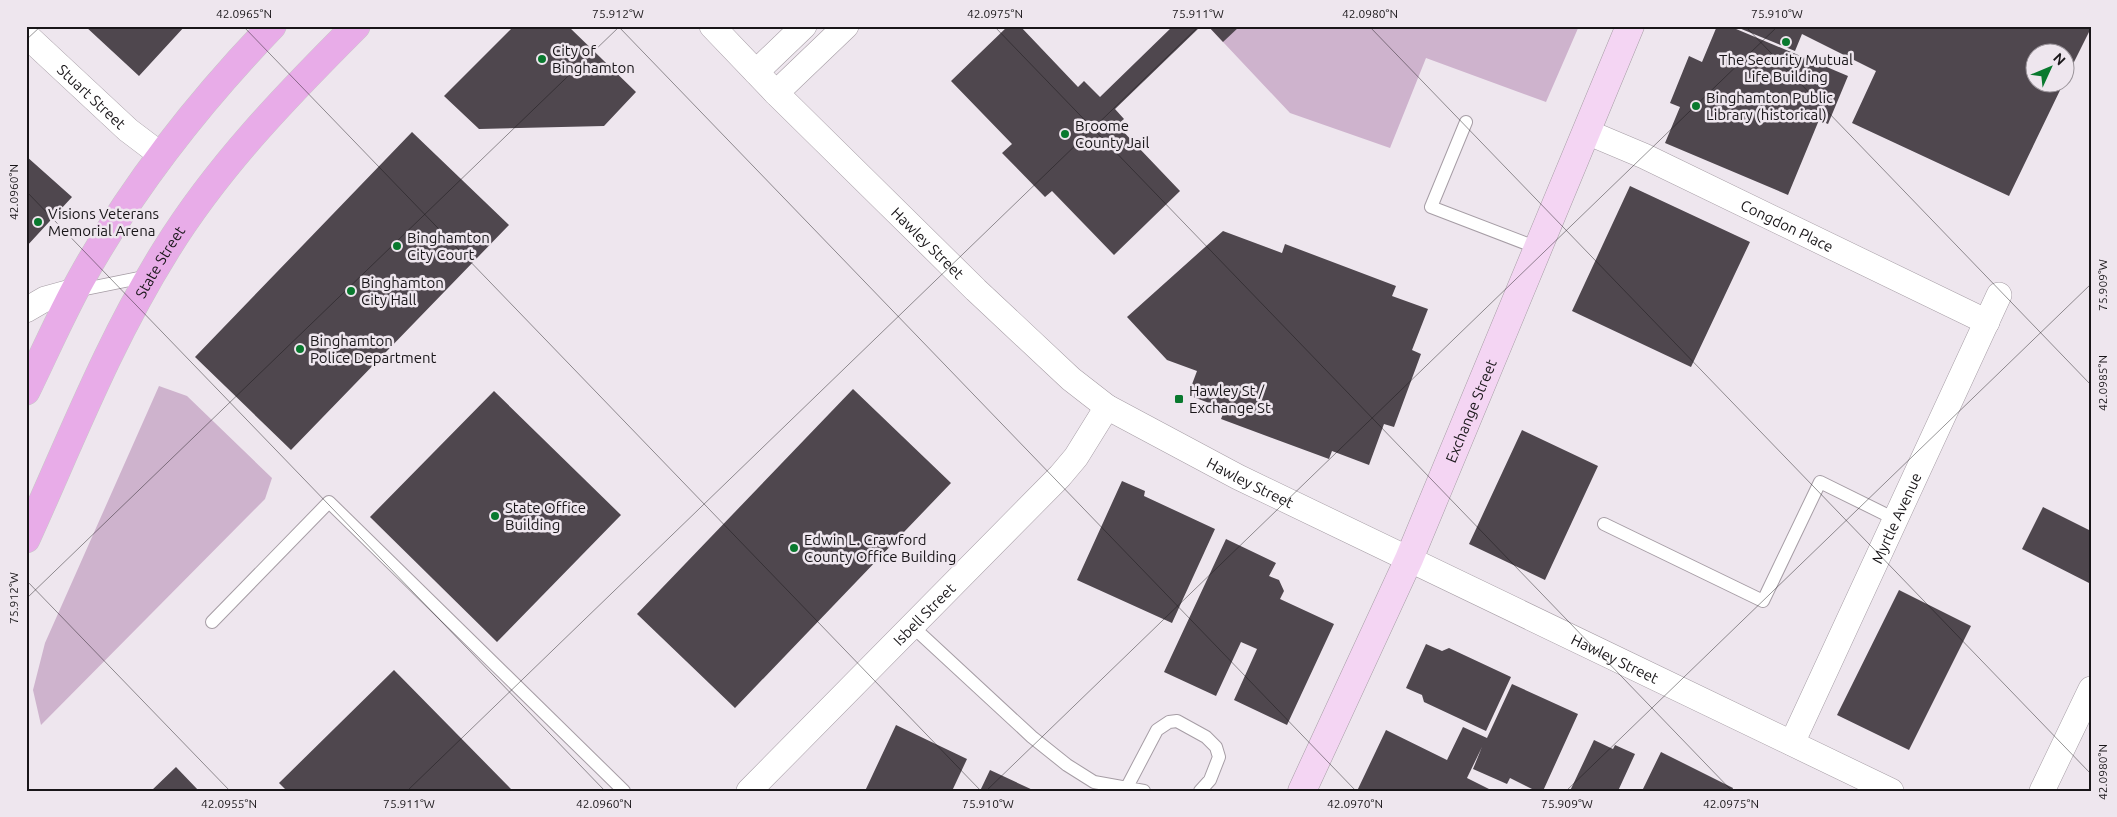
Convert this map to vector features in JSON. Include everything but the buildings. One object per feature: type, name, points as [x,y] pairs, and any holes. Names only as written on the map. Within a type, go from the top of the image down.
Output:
[{"type":"main road","points":[[26,391],[74,291],[116,220],[161,155],[208,95],[272,26]]},
{"type":"main road","name":"State Street","points":[[26,539],[112,348],[151,276],[189,216],[231,159],[269,115],[356,26]]},
{"type":"main road","name":"Exchange Street","points":[[1302,791],[1409,559],[1630,26]]},
{"type":"street","name":"Hawley Street","points":[[712,26],[776,93],[976,290],[1076,384],[1107,407],[1212,464],[1891,791]]},
{"type":"street","points":[[756,72],[804,26]]},
{"type":"street","points":[[776,93],[846,26]]},
{"type":"street","name":"Stuart Street","points":[[26,35],[128,130],[161,155]]},
{"type":"street","name":"Congdon Place","points":[[1587,132],[1644,156],[1987,322]]},
{"type":"street","points":[[26,310],[45,299],[74,291]]},
{"type":"street","name":"Myrtle Avenue","points":[[1792,743],[1999,295]]},
{"type":"street","name":"Isbell Street","points":[[749,791],[1069,466],[1107,407]]},
{"type":"street","points":[[2042,791],[2091,689]]},
{"type":"lane","points":[[1466,122],[1431,207],[1538,248]]},
{"type":"lane","points":[[74,291],[151,276]]},
{"type":"lane","points":[[1604,524],[1763,601],[1820,482],[1895,519]]},
{"type":"lane","points":[[212,622],[329,502],[624,791]]},
{"type":"lane","points":[[912,626],[1032,737],[1067,765],[1094,782],[1144,791]]},
{"type":"lane","points":[[1126,789],[1157,730],[1169,722],[1177,721],[1206,736],[1216,747],[1219,757],[1210,780],[1200,791]]},
{"type":"shaded area","points":[[1208,26],[1579,26],[1546,102],[1426,58],[1390,148],[1290,113]]},
{"type":"shaded area","points":[[159,386],[187,396],[272,478],[265,499],[41,725],[33,690],[45,643]]},
{"type":"place","name":"The Security Mutual Life Building","points":[[1786,42]]},
{"type":"place","name":"City of Binghamton","points":[[542,59]]},
{"type":"place","name":"Binghamton Public Library (historical)","points":[[1696,106]]},
{"type":"place","name":"Broome County Jail","points":[[1065,134]]},
{"type":"place","name":"Visions Veterans Memorial Arena","points":[[38,222]]},
{"type":"place","name":"Binghamton City Court","points":[[397,246]]},
{"type":"place","name":"Binghamton City Hall","points":[[351,291]]},
{"type":"place","name":"Binghamton Police Department","points":[[300,349]]},
{"type":"place","name":"Hawley St / Exchange St","points":[[1179,399]]},
{"type":"place","name":"State Office Building","points":[[495,516]]},
{"type":"place","name":"Edwin L. Crawford County Office Building","points":[[794,548]]}]
